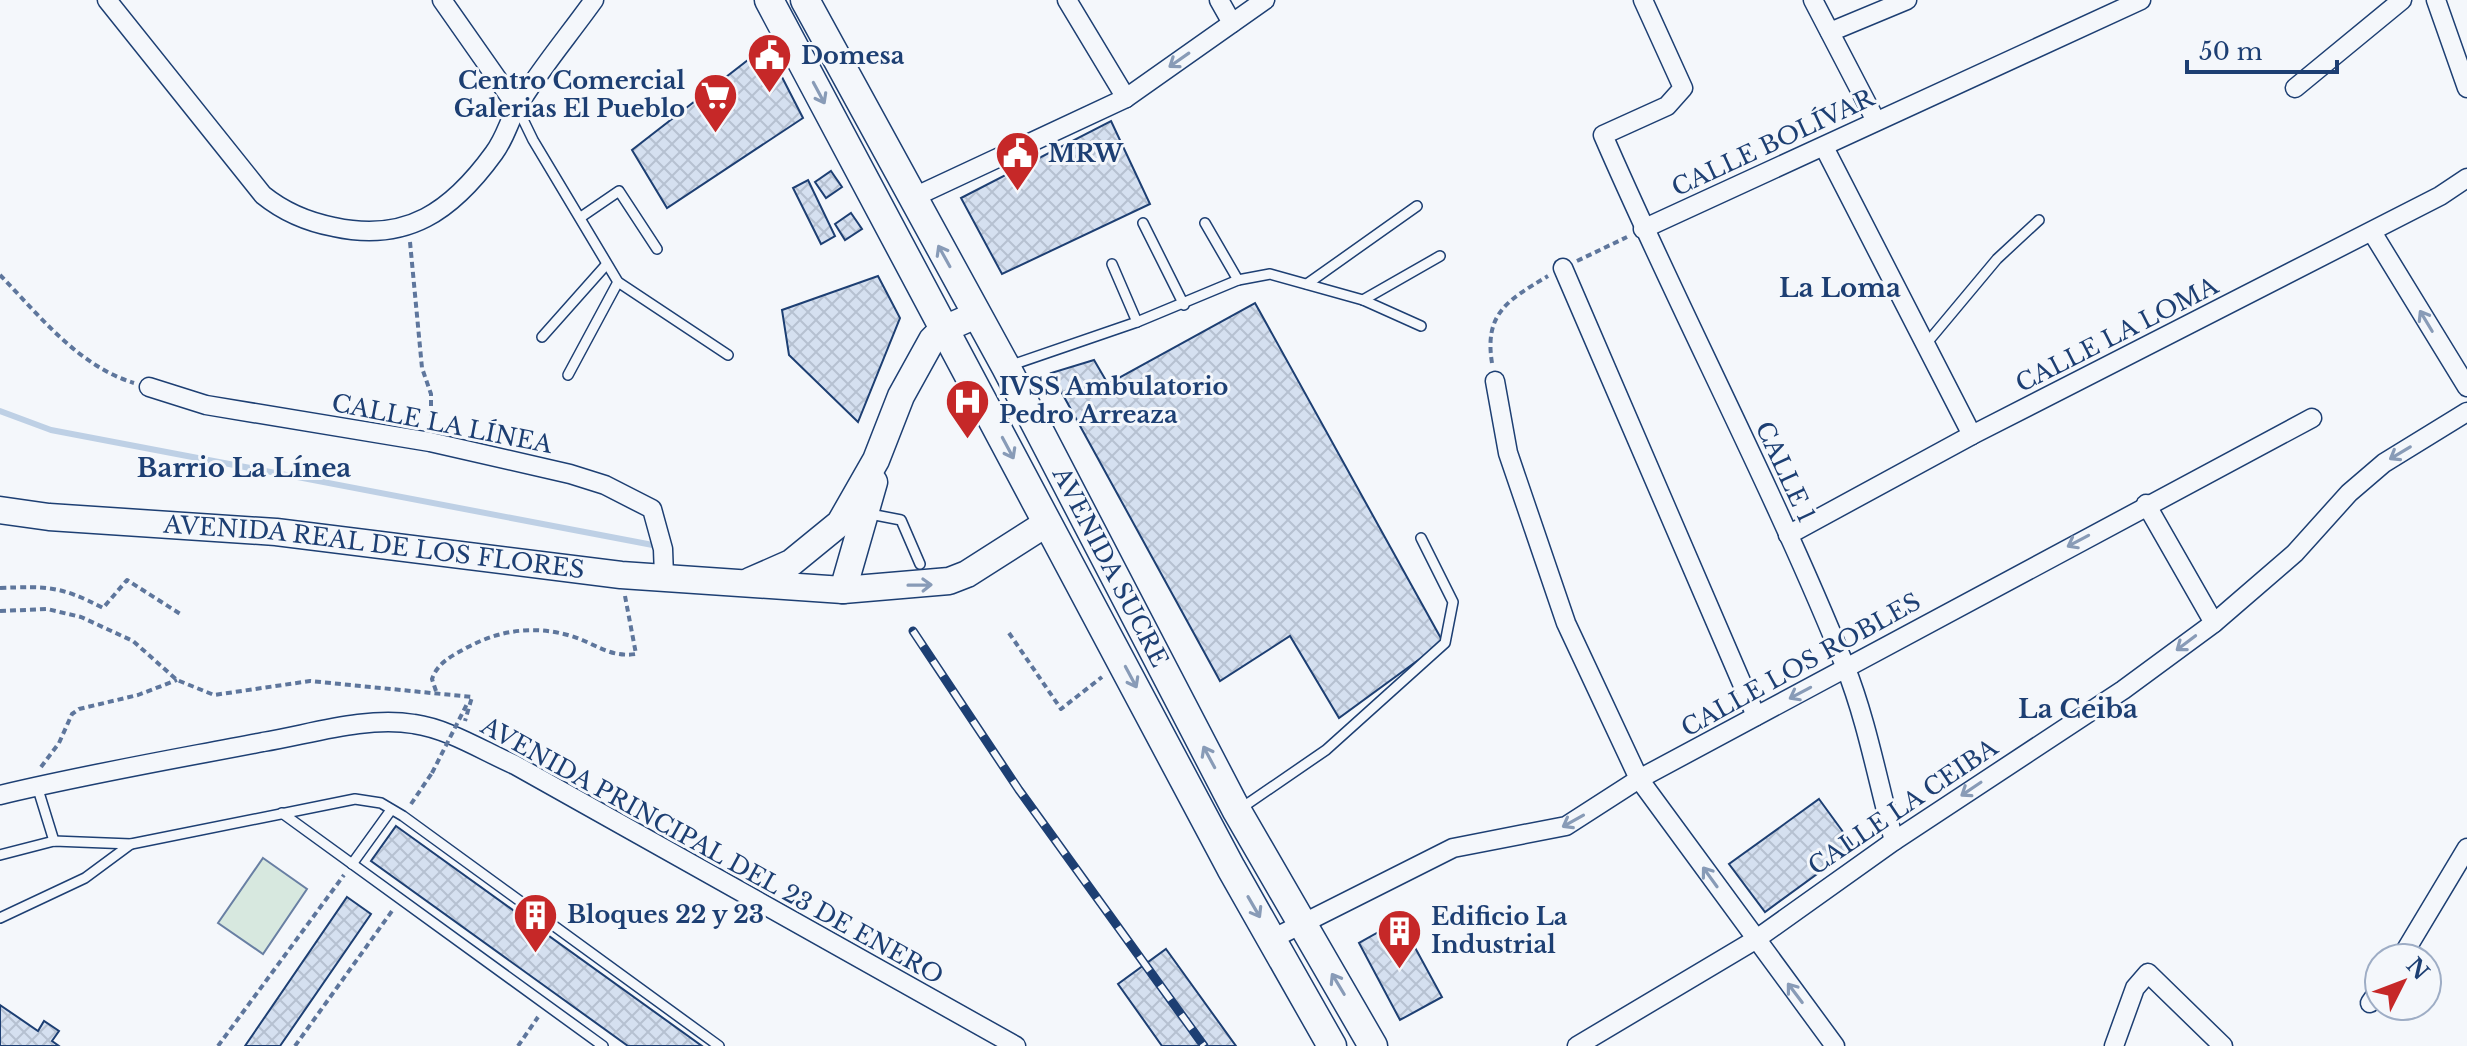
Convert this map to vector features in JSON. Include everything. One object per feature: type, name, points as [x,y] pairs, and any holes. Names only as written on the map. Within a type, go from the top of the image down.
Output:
[{"type":"main road","name":"AVENIDA SUCRE","points":[[769,0],[1047,523],[1332,1046]]},
{"type":"main road","name":"AVENIDA SUCRE","points":[[805,0],[1006,367],[1237,811],[1373,1046]]},
{"type":"street","points":[[107,0],[248,180],[276,206],[318,224],[347,230],[391,232],[409,227],[445,205],[477,174],[510,130],[517,107],[594,0]]},
{"type":"street","points":[[442,0],[517,107]]},
{"type":"street","points":[[1067,0],[1126,98]]},
{"type":"street","points":[[1219,0],[1232,23]]},
{"type":"street","points":[[912,198],[1126,98],[1265,0]]},
{"type":"street","name":"CALLE 1","points":[[1643,0],[1683,88],[1667,106],[1603,135],[1643,229],[1788,535],[1846,669],[1894,841]]},
{"type":"street","points":[[1813,0],[1876,121]]},
{"type":"street","points":[[1830,32],[1907,0]]},
{"type":"street","name":"CALLE BOLÍVAR","points":[[1643,229],[2141,0]]},
{"type":"street","points":[[2436,0],[2467,88]]},
{"type":"street","points":[[2295,88],[2395,2]]},
{"type":"street","points":[[1824,147],[1924,347],[1972,435]]},
{"type":"street","name":"CALLE LA LOMA","points":[[1788,535],[1972,435],[2372,232],[2467,178]]},
{"type":"street","points":[[2372,232],[2467,387]]},
{"type":"street","points":[[1563,268],[1756,716]]},
{"type":"street","name":"AVENIDA REAL DE LOS FLORES","points":[[746,582],[791,563],[840,523],[876,460],[901,396],[932,340],[946,329],[976,315]]},
{"type":"street","points":[[1495,381],[1508,453],[1566,623],[1639,779],[1835,1046]]},
{"type":"street","name":"CALLE LA LÍNEA","points":[[149,387],[206,405],[430,442],[570,474],[643,502],[656,516],[663,549],[664,576]]},
{"type":"street","name":"CALLE LA CEIBA","points":[[1577,1046],[1755,940],[1894,841],[2123,690],[2214,623],[2295,553],[2349,493],[2384,463],[2467,412]]},
{"type":"street","name":"CALLE LOS ROBLES","points":[[1272,939],[1453,848],[1566,826],[1639,779],[2146,504],[2312,418]]},
{"type":"street","name":"AVENIDA REAL DE LOS FLORES","points":[[832,589],[873,496],[876,460]]},
{"type":"street","points":[[2146,504],[2214,623]]},
{"type":"street","name":"AVENIDA REAL DE LOS FLORES","points":[[0,510],[49,517],[276,532],[621,575],[832,589],[949,581],[967,574],[1047,523]]},
{"type":"street","points":[[824,538],[814,558],[832,589]]},
{"type":"street","name":"AVENIDA PRINCIPAL DEL 23 DE ENERO","points":[[0,795],[366,725],[415,724],[457,738],[515,765],[1016,1046]]},
{"type":"street","points":[[2411,942],[2467,848]]},
{"type":"street","points":[[2114,1046],[2135,988],[2144,975],[2152,974],[2223,1046]]},
{"type":"lane","points":[[517,107],[539,151],[618,282],[728,355]]},
{"type":"lane","points":[[581,217],[619,191],[657,249]]},
{"type":"lane","points":[[1307,284],[1417,206]]},
{"type":"lane","points":[[1924,347],[1997,259],[2039,220]]},
{"type":"lane","points":[[1143,223],[1184,305]]},
{"type":"lane","points":[[1205,223],[1238,280]]},
{"type":"lane","points":[[1363,300],[1440,256]]},
{"type":"lane","points":[[1112,264],[1137,322]]},
{"type":"lane","points":[[542,337],[606,265]]},
{"type":"lane","points":[[1006,367],[1184,305],[1238,280],[1270,274],[1363,300],[1421,326]]},
{"type":"lane","points":[[568,375],[618,282]]},
{"type":"lane","points":[[866,513],[901,520],[920,564]]},
{"type":"lane","points":[[1237,811],[1326,750],[1445,643],[1453,602],[1421,538]]},
{"type":"lane","points":[[37,786],[54,841]]},
{"type":"lane","points":[[0,855],[54,841],[131,844],[355,799],[368,799],[403,816],[719,1046]]},
{"type":"lane","points":[[352,864],[391,810]]},
{"type":"lane","points":[[282,813],[546,1005],[590,1042],[603,1046]]},
{"type":"lane","points":[[0,918],[85,878],[131,844]]},
{"type":"path","points":[[409,227],[422,368],[431,394],[430,442]]},
{"type":"path","points":[[1495,381],[1489,340],[1493,323],[1506,304],[1563,268],[1643,229]]},
{"type":"path","points":[[0,275],[70,347],[122,379],[149,387]]},
{"type":"path","points":[[436,691],[432,679],[445,660],[483,639],[525,629],[571,636],[614,655],[636,654],[621,575]]},
{"type":"path","points":[[0,588],[42,586],[68,590],[103,608],[127,580],[182,615]]},
{"type":"path","points":[[0,611],[47,609],[81,617],[133,641],[177,680],[214,695],[310,681],[344,687],[470,695]]},
{"type":"path","points":[[1009,633],[1061,709],[1123,661]]},
{"type":"path","points":[[37,786],[38,773],[59,743],[72,714],[91,703],[138,695],[177,680]]},
{"type":"path","points":[[403,816],[432,773],[470,695]]},
{"type":"path","points":[[457,738],[473,702],[470,695]]},
{"type":"path","points":[[218,1046],[352,864]]},
{"type":"path","points":[[295,1046],[401,899]]},
{"type":"path","points":[[518,1046],[546,1005]]},
{"type":"shaded area","points":[[263,858],[307,889],[263,954],[218,923]]},
{"type":"building","name":"Centro Comercial Galerias El Pueblo","points":[[766,46],[803,118],[667,208],[632,150]]},
{"type":"building","points":[[1111,121],[1150,204],[1002,274],[961,198]]},
{"type":"building","points":[[831,171],[842,187],[826,198],[815,182]]},
{"type":"building","points":[[808,180],[835,236],[821,244],[793,188]]},
{"type":"building","points":[[851,213],[862,229],[845,240],[835,224]]},
{"type":"building","points":[[878,276],[900,318],[858,422],[789,355],[782,310]]},
{"type":"building","points":[[1255,303],[1443,642],[1339,718],[1290,636],[1220,681],[1051,373],[1094,360],[1108,384]]},
{"type":"building","points":[[1819,799],[1854,847],[1765,912],[1729,864]]},
{"type":"building","name":"Bloques 22 y 23","points":[[396,826],[702,1046],[628,1046],[371,861]]},
{"type":"building","points":[[347,897],[371,914],[280,1046],[245,1046]]},
{"type":"building","name":"Edificio La Industrial","points":[[1400,920],[1442,997],[1400,1020],[1359,943]]},
{"type":"building","points":[[1166,949],[1236,1046],[1162,1046],[1118,984]]},
{"type":"building","points":[[0,1005],[38,1031],[44,1021],[59,1031],[52,1041],[59,1046],[0,1046]]},
{"type":"waterway","points":[[0,411],[51,430],[658,546]]},
{"type":"railway","points":[[913,631],[1019,790],[1204,1046]]},
{"type":"place","name":"Domesa","points":[[770,95]]},
{"type":"place","name":"Centro Comercial Galerias El Pueblo","points":[[716,134]]},
{"type":"place","name":"MRW","points":[[1017,193]]},
{"type":"place","name":"IVSS Ambulatorio Pedro Arreaza","points":[[968,440]]},
{"type":"place","name":"Bloques 22 y 23","points":[[536,954]]},
{"type":"place","name":"Edificio La Industrial","points":[[1400,970]]},
{"type":"district","name":"La Loma","points":[[1840,288]]},
{"type":"district","name":"Barrio La Línea","points":[[244,468]]},
{"type":"district","name":"La Ceiba","points":[[2078,709]]}]
